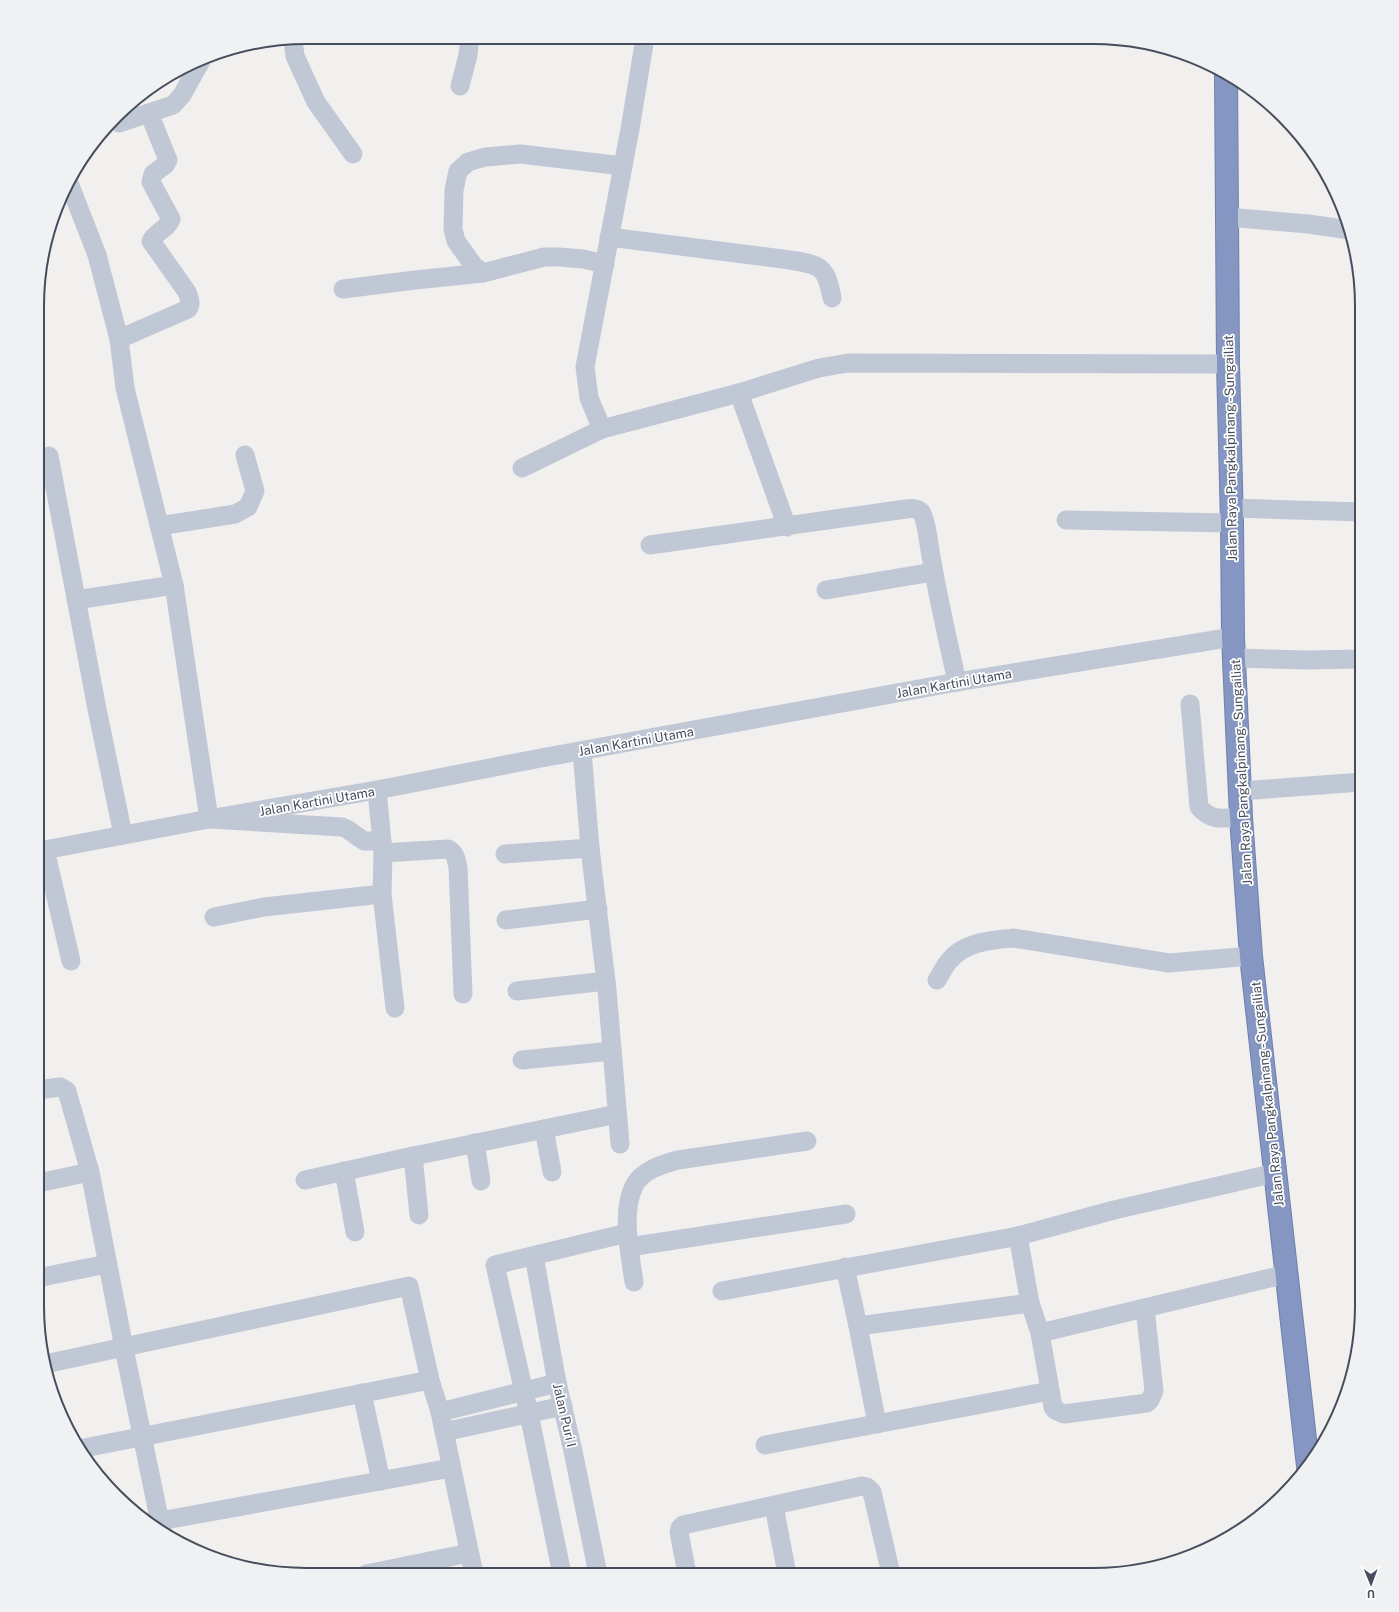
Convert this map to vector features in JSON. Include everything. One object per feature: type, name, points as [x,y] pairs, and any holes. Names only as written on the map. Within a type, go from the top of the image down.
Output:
[{"type":"highway","name":"Jalan Raya Pangkalpinang - Sungailiat","points":[[1226,80],[1228,364],[1232,516],[1233,637],[1241,817],[1251,956],[1274,1173],[1287,1274],[1307,1457]]},
{"type":"street","points":[[460,86],[469,44]]},
{"type":"street","points":[[602,429],[589,398],[585,368],[623,166],[644,44]]},
{"type":"street","points":[[294,45],[295,56],[316,102],[353,154]]},
{"type":"street","points":[[119,123],[173,105],[178,101],[197,68]]},
{"type":"street","points":[[119,339],[188,309],[191,305],[187,292],[151,241],[155,234],[169,224],[171,219],[151,182],[153,174],[165,165],[168,160],[148,113]]},
{"type":"street","points":[[483,273],[474,266],[456,241],[453,229],[454,190],[458,171],[468,162],[485,157],[520,154],[623,166]]},
{"type":"street","points":[[71,189],[97,255],[119,339],[125,388],[174,585],[209,819],[342,827],[364,841],[382,847],[448,849],[453,851],[458,867],[463,994]]},
{"type":"street","points":[[1227,216],[1343,229]]},
{"type":"street","points":[[609,237],[812,264],[823,270],[829,282],[832,298]]},
{"type":"street","points":[[343,289],[483,273],[544,258],[558,257],[583,259],[604,264]]},
{"type":"street","points":[[522,468],[602,429],[739,393],[819,368],[848,363],[1228,364]]},
{"type":"street","points":[[739,393],[787,527]]},
{"type":"street","points":[[159,526],[235,514],[248,507],[255,491],[245,455]]},
{"type":"street","points":[[49,456],[123,835]]},
{"type":"street","points":[[650,545],[787,527],[906,509],[916,509],[920,511],[922,515],[928,537],[933,572],[957,682]]},
{"type":"street","points":[[1066,520],[1355,512]]},
{"type":"street","points":[[826,590],[933,572]]},
{"type":"street","points":[[76,600],[174,585]]},
{"type":"street","name":"Jalan Kartini Utama","points":[[44,851],[957,682],[1233,637]]},
{"type":"street","points":[[1235,658],[1307,660],[1355,658]]},
{"type":"street","points":[[1190,704],[1199,807],[1206,815],[1214,818],[1241,817]]},
{"type":"street","points":[[582,751],[590,848],[606,981],[620,1144]]},
{"type":"street","points":[[1241,791],[1355,783]]},
{"type":"street","points":[[376,790],[382,847],[382,894],[395,1008]]},
{"type":"street","points":[[505,854],[590,848]]},
{"type":"street","points":[[44,859],[71,961]]},
{"type":"street","points":[[214,917],[264,907],[382,894]]},
{"type":"street","points":[[506,920],[598,909]]},
{"type":"street","points":[[937,980],[949,960],[962,950],[979,943],[1013,938],[1169,963],[1251,956]]},
{"type":"street","points":[[517,991],[606,981]]},
{"type":"street","points":[[522,1060],[612,1051]]},
{"type":"street","points":[[44,1089],[60,1088],[68,1091],[90,1172],[142,1436],[156,1521]]},
{"type":"street","points":[[306,1180],[413,1156],[617,1114]]},
{"type":"street","points":[[544,1129],[552,1172]]},
{"type":"street","points":[[634,1282],[628,1240],[630,1198],[634,1185],[649,1171],[661,1165],[678,1160],[807,1141]]},
{"type":"street","points":[[475,1143],[481,1181]]},
{"type":"street","points":[[413,1156],[418,1215]]},
{"type":"street","points":[[344,1171],[355,1232]]},
{"type":"street","points":[[44,1182],[90,1172]]},
{"type":"street","points":[[722,1290],[1018,1236],[1114,1210],[1274,1173]]},
{"type":"street","points":[[561,1568],[496,1265],[534,1256],[628,1240],[846,1214]]},
{"type":"street","points":[[1018,1236],[1030,1303],[1040,1333],[1053,1408],[1055,1410],[1064,1414],[1147,1402],[1150,1400],[1154,1391],[1145,1308]]},
{"type":"street","name":"Jalan Puri I","points":[[534,1256],[557,1383],[597,1568]]},
{"type":"street","points":[[44,1277],[107,1264]]},
{"type":"street","points":[[845,1267],[858,1326],[876,1424]]},
{"type":"street","points":[[1040,1333],[1287,1274]]},
{"type":"street","points":[[50,1363],[409,1286],[430,1380],[440,1412],[473,1568]]},
{"type":"street","points":[[858,1326],[1030,1303]]},
{"type":"street","points":[[86,1448],[430,1380]]},
{"type":"street","points":[[440,1412],[557,1383]]},
{"type":"street","points":[[765,1445],[1050,1391]]},
{"type":"street","points":[[362,1393],[381,1481]]},
{"type":"street","points":[[444,1432],[563,1406]]},
{"type":"street","points":[[161,1524],[451,1468]]},
{"type":"street","points":[[686,1568],[679,1532],[683,1525],[862,1486],[867,1487],[872,1492],[890,1568]]},
{"type":"street","points":[[774,1506],[786,1568]]},
{"type":"street","points":[[395,1568],[469,1553]]}]
